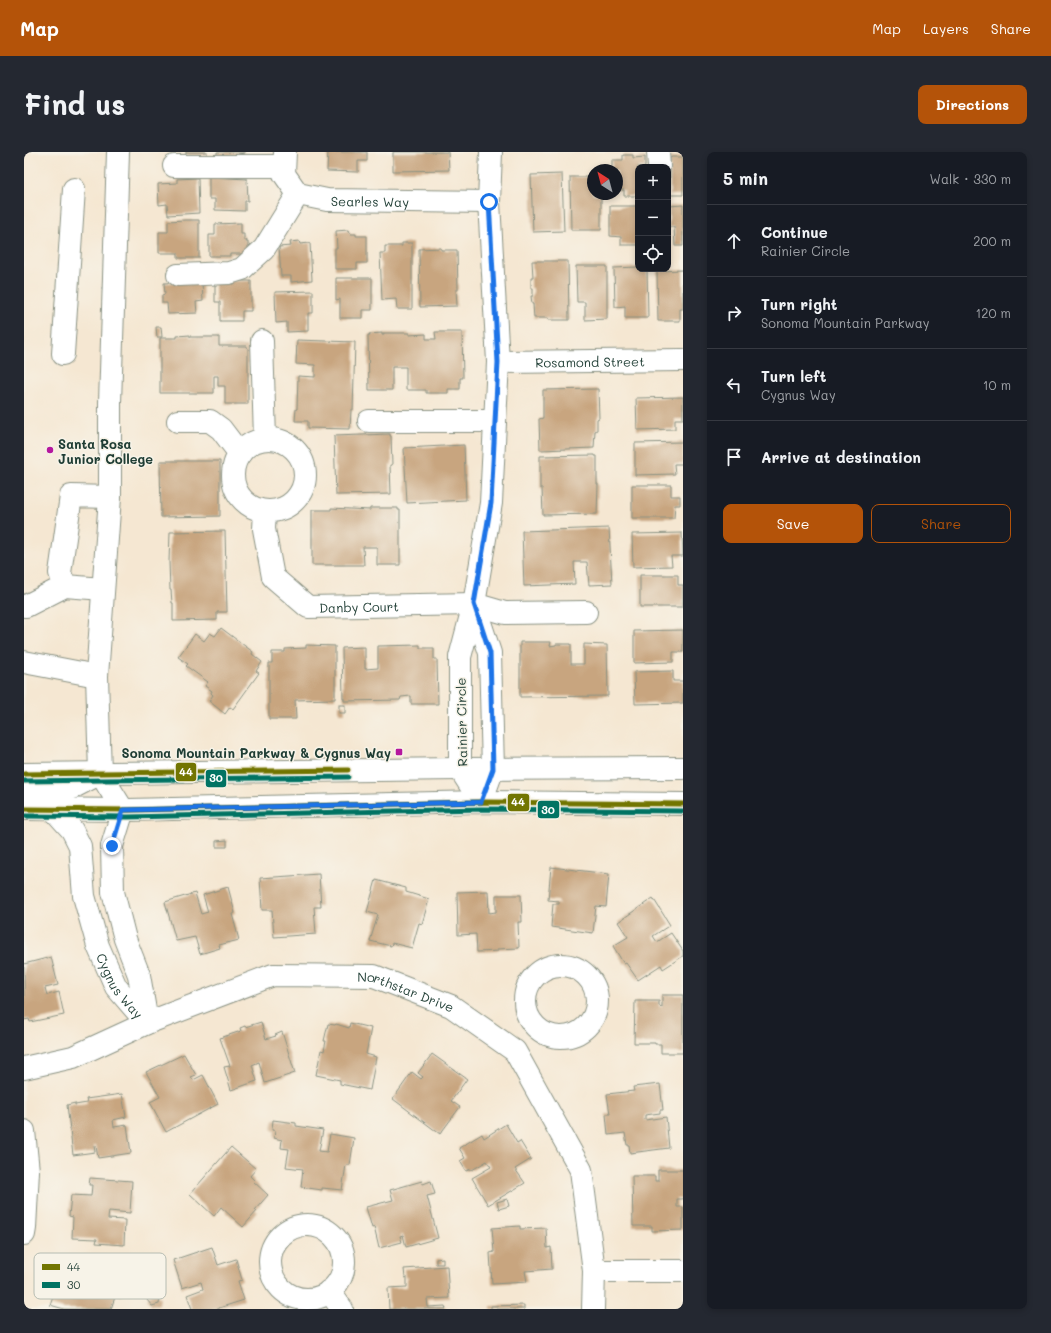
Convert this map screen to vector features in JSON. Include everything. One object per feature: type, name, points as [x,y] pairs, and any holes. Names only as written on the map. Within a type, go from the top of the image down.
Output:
[{"type":"street","points":[[118,152],[110,403],[110,497],[97,676],[100,773],[123,810]]},
{"type":"street","name":"Rainier Circle","points":[[481,802],[460,769],[460,657],[474,604],[491,503],[498,362],[489,202],[491,152]]},
{"type":"street","points":[[658,152],[658,164]]},
{"type":"street","points":[[174,166],[284,159],[284,174],[298,194],[264,249],[242,269],[230,273],[178,275]]},
{"type":"street","points":[[63,354],[74,189]]},
{"type":"street","name":"Searles Way","points":[[298,194],[327,200],[489,202]]},
{"type":"street","points":[[262,341],[265,440]]},
{"type":"street","name":"Rosamond Street","points":[[498,362],[683,360]]},
{"type":"street","points":[[178,421],[210,421],[221,429],[240,454]]},
{"type":"street","points":[[369,421],[495,421]]},
{"type":"street","points":[[273,439],[285,442],[294,448],[301,458],[305,468],[305,479],[302,490],[296,500],[282,509],[265,511],[253,508],[243,500],[236,490],[233,477],[234,465],[240,454],[249,445],[260,440],[265,440],[273,439]]},
{"type":"street","points":[[65,586],[60,573],[71,496],[110,497]]},
{"type":"street","name":"Danby Court","points":[[265,511],[264,529],[272,577],[308,607],[474,604],[505,613],[586,612]]},
{"type":"street","points":[[24,606],[65,586],[104,588]]},
{"type":"street","name":"Rainier Circle","points":[[474,604],[490,653],[493,769],[481,802]]},
{"type":"street","points":[[24,662],[97,676]]},
{"type":"street","points":[[24,774],[683,768]]},
{"type":"street","points":[[24,794],[64,792],[100,773]]},
{"type":"street","points":[[24,809],[123,810],[481,802],[683,804]]},
{"type":"street","name":"Cygnus Way","points":[[53,809],[72,830],[80,846],[84,896],[98,946],[116,987],[147,1023]]},
{"type":"street","name":"Cygnus Way","points":[[123,810],[112,846],[114,892],[125,939],[139,975],[147,1023]]},
{"type":"street","name":"Northstar Drive","points":[[24,1068],[73,1057],[147,1023],[273,975],[374,976],[451,1006],[515,1052],[581,1170],[594,1271],[593,1309]]},
{"type":"street","points":[[515,1052],[537,1027]]},
{"type":"street","points":[[24,1131],[28,1171],[26,1228],[24,1234]]},
{"type":"street","points":[[594,1271],[683,1271]]},
{"type":"street","points":[[329,1291],[342,1309]]},
{"type":"building","points":[[186,152],[207,152],[207,155],[186,155]]},
{"type":"building","points":[[217,152],[245,153],[238,155],[217,156]]},
{"type":"building","points":[[328,152],[367,152],[367,161],[358,161],[358,172],[327,171]]},
{"type":"building","points":[[393,152],[448,152],[449,170],[393,171]]},
{"type":"building","points":[[623,155],[633,155],[633,158],[645,157],[645,164],[635,164],[635,196],[624,196],[623,164],[612,164],[612,160],[623,160]]},
{"type":"building","points":[[670,158],[683,158],[683,195],[671,195]]},
{"type":"building","points":[[562,174],[564,231],[533,232],[531,175]]},
{"type":"building","points":[[209,177],[247,179],[248,201],[245,201],[245,211],[215,210],[215,199],[209,199]]},
{"type":"building","points":[[570,177],[587,177],[587,200],[601,200],[601,230],[571,230]]},
{"type":"building","points":[[198,178],[199,213],[168,215],[167,204],[159,205],[158,184],[177,183],[177,179]]},
{"type":"building","points":[[683,205],[683,246],[675,246],[674,227],[671,227],[671,206]]},
{"type":"building","points":[[610,206],[635,206],[635,245],[621,245],[621,237],[610,236]]},
{"type":"building","points":[[199,220],[199,258],[178,258],[178,253],[159,253],[159,232],[168,232],[168,221]]},
{"type":"building","points":[[241,223],[241,234],[244,234],[244,240],[247,240],[246,242],[248,242],[248,251],[246,254],[209,256],[209,235],[215,235],[215,224]]},
{"type":"building","points":[[348,230],[351,234],[356,234],[356,236],[367,236],[367,263],[357,263],[357,269],[335,269],[335,248],[337,248],[336,231]]},
{"type":"building","points":[[299,241],[300,244],[310,243],[312,280],[291,282],[291,276],[281,276],[279,247],[291,246],[290,242]]},
{"type":"building","points":[[402,243],[412,243],[412,309],[397,309],[396,299],[382,300],[380,253],[385,253],[385,246],[402,246]]},
{"type":"building","points":[[441,248],[441,250],[457,250],[457,306],[420,307],[419,249]]},
{"type":"building","points":[[532,261],[568,261],[569,320],[534,318],[531,296],[533,296],[533,288],[531,288],[531,277],[533,277]]},
{"type":"building","points":[[576,266],[607,266],[607,319],[585,320],[585,302],[577,302]]},
{"type":"building","points":[[635,267],[635,272],[647,272],[648,318],[625,318],[625,306],[615,307],[614,268]]},
{"type":"building","points":[[671,270],[683,270],[683,309],[680,309],[680,321],[658,321],[657,272],[671,272]]},
{"type":"building","points":[[336,278],[372,278],[372,310],[362,310],[362,318],[340,318],[340,299],[336,300]]},
{"type":"building","points":[[202,281],[203,301],[196,302],[197,313],[168,314],[167,303],[162,303],[162,295],[165,294],[164,283]]},
{"type":"building","points":[[215,281],[251,281],[251,311],[242,311],[242,321],[220,321],[220,302],[215,302]]},
{"type":"building","points":[[313,291],[313,313],[308,313],[308,331],[287,332],[287,322],[276,323],[275,292]]},
{"type":"building","points":[[156,327],[161,327],[162,337],[157,337]]},
{"type":"building","points":[[435,332],[462,332],[463,378],[460,378],[460,389],[448,389],[448,393],[426,393],[426,390],[406,390],[406,367],[392,367],[392,390],[369,390],[369,334],[426,334],[426,339],[436,339]]},
{"type":"building","points":[[190,335],[190,337],[219,337],[219,346],[247,346],[248,404],[225,404],[225,386],[218,386],[218,376],[214,376],[214,393],[160,393],[160,338],[177,338],[177,336]]},
{"type":"building","points":[[297,340],[355,342],[353,410],[351,410],[350,429],[308,428],[308,421],[295,421],[298,376],[315,377],[315,365],[296,364]]},
{"type":"building","points":[[598,389],[599,418],[597,419],[597,430],[595,431],[594,448],[540,450],[539,419],[543,418],[543,390]]},
{"type":"building","points":[[683,397],[683,419],[675,419],[675,429],[637,430],[636,398]]},
{"type":"building","points":[[390,434],[392,465],[390,465],[391,494],[336,495],[334,436]]},
{"type":"building","points":[[683,442],[683,464],[674,464],[675,474],[635,475],[635,443]]},
{"type":"building","points":[[464,445],[466,500],[407,503],[404,448]]},
{"type":"building","points":[[540,456],[597,456],[598,484],[597,514],[543,515],[542,488],[540,488]]},
{"type":"building","points":[[160,461],[220,461],[220,516],[161,517]]},
{"type":"building","points":[[632,485],[671,485],[671,496],[680,496],[680,505],[675,505],[674,518],[632,518]]},
{"type":"building","points":[[331,508],[370,510],[370,508],[398,508],[398,510],[400,510],[400,565],[377,565],[377,547],[363,547],[364,565],[312,565],[312,510],[331,510]]},
{"type":"building","points":[[609,528],[612,584],[589,585],[587,562],[574,562],[575,584],[524,586],[522,531]]},
{"type":"building","points":[[225,531],[227,612],[217,612],[217,620],[173,621],[173,603],[170,590],[169,562],[170,532]]},
{"type":"building","points":[[682,533],[683,556],[671,556],[672,566],[633,567],[632,534]]},
{"type":"building","points":[[640,575],[678,575],[678,585],[683,585],[683,607],[640,607]]},
{"type":"building","points":[[221,628],[253,652],[252,654],[262,662],[256,671],[259,673],[233,709],[230,707],[225,714],[209,701],[213,695],[211,693],[212,691],[205,686],[208,682],[186,666],[188,664],[178,657],[195,634],[204,641],[210,633],[215,636]]},
{"type":"building","points":[[683,630],[683,652],[673,652],[673,662],[634,663],[634,631]]},
{"type":"building","points":[[520,642],[551,642],[550,646],[556,644],[571,644],[571,664],[584,664],[584,644],[607,645],[608,696],[520,697]]},
{"type":"building","points":[[306,645],[335,646],[335,699],[295,700],[296,719],[269,719],[269,663],[272,663],[272,652],[285,652],[285,649],[306,648]]},
{"type":"building","points":[[420,645],[420,648],[434,648],[434,659],[437,659],[438,704],[411,704],[411,696],[401,697],[400,700],[344,701],[342,648],[365,647],[365,669],[378,668],[378,646]]},
{"type":"building","points":[[673,671],[673,681],[683,681],[683,703],[635,704],[634,672]]},
{"type":"building","points":[[339,705],[345,705],[345,713],[339,713]]},
{"type":"building","points":[[227,840],[227,847],[216,847],[216,841]]},
{"type":"building","points":[[551,867],[609,874],[606,907],[596,906],[593,933],[551,927],[553,904],[559,904],[559,901],[548,900]]},
{"type":"building","points":[[319,874],[321,907],[314,907],[316,934],[274,937],[272,910],[262,910],[260,878]]},
{"type":"building","points":[[376,880],[406,888],[406,892],[429,899],[422,924],[419,923],[412,948],[392,943],[391,946],[370,941],[378,915],[367,912]]},
{"type":"building","points":[[228,887],[235,913],[232,914],[239,940],[219,945],[220,948],[200,954],[195,937],[176,941],[165,902],[195,893],[201,914],[208,912],[203,895]]},
{"type":"building","points":[[488,891],[489,913],[496,912],[496,895],[521,895],[522,922],[518,922],[519,948],[477,952],[476,934],[458,935],[457,892]]},
{"type":"building","points":[[653,898],[670,925],[653,936],[657,942],[671,933],[683,951],[683,956],[663,969],[661,965],[638,980],[626,963],[624,964],[613,946],[628,937],[618,922]]},
{"type":"building","points":[[51,957],[58,985],[45,988],[47,995],[59,992],[64,1015],[30,1022],[29,1019],[24,1020],[24,964]]},
{"type":"building","points":[[662,995],[683,995],[683,1053],[661,1053],[661,1044],[634,1043],[635,1001],[659,1001],[659,1006],[662,1007]]},
{"type":"building","points":[[261,1022],[266,1039],[276,1036],[275,1035],[282,1032],[295,1073],[265,1083],[259,1062],[252,1065],[257,1081],[231,1090],[224,1067],[230,1066],[220,1038],[241,1031],[240,1028],[245,1026]]},
{"type":"building","points":[[350,1023],[371,1028],[366,1054],[376,1057],[370,1090],[340,1084],[340,1080],[316,1075],[321,1050],[324,1051],[326,1041],[324,1041],[328,1024],[336,1024],[349,1028]]},
{"type":"building","points":[[184,1054],[196,1075],[191,1077],[193,1080],[203,1075],[218,1104],[166,1132],[150,1102],[160,1097],[146,1072]]},
{"type":"building","points":[[432,1054],[467,1079],[451,1101],[460,1107],[440,1134],[393,1099],[412,1072],[421,1079],[423,1077],[418,1073]]},
{"type":"building","points":[[660,1084],[663,1110],[660,1110],[660,1113],[645,1115],[645,1120],[666,1117],[669,1148],[630,1153],[625,1133],[608,1135],[606,1114],[610,1114],[607,1094],[634,1091],[633,1087]]},
{"type":"building","points":[[122,1094],[126,1117],[113,1120],[114,1127],[127,1125],[131,1153],[98,1158],[96,1146],[94,1146],[95,1152],[73,1155],[67,1105],[87,1103],[86,1099]]},
{"type":"building","points":[[273,1120],[296,1123],[296,1126],[323,1130],[319,1151],[327,1152],[330,1134],[354,1138],[350,1165],[346,1165],[342,1190],[322,1188],[322,1190],[301,1187],[303,1169],[286,1167],[289,1149],[281,1148],[282,1140],[274,1138],[275,1131],[272,1130]]},
{"type":"building","points":[[506,1124],[517,1143],[520,1141],[531,1159],[515,1169],[525,1183],[488,1205],[472,1178],[491,1167],[487,1161],[472,1170],[466,1171],[460,1161],[465,1158],[459,1148],[482,1134],[484,1138]]},
{"type":"building","points":[[231,1147],[256,1169],[250,1176],[254,1180],[253,1181],[268,1195],[243,1227],[221,1207],[214,1216],[190,1194]]},
{"type":"building","points":[[658,1170],[683,1170],[683,1199],[677,1199],[677,1207],[683,1207],[683,1230],[652,1231],[652,1226],[633,1226],[632,1176],[655,1176],[655,1181],[658,1181]]},
{"type":"building","points":[[90,1178],[132,1181],[130,1213],[109,1211],[108,1219],[125,1220],[124,1245],[96,1243],[97,1239],[72,1238],[73,1217],[69,1216],[71,1195],[91,1196],[92,1185],[89,1185]]},
{"type":"building","points":[[422,1181],[423,1184],[431,1181],[435,1194],[427,1196],[438,1238],[406,1247],[403,1235],[400,1236],[402,1242],[379,1248],[374,1227],[372,1228],[366,1207],[393,1200],[390,1190]]},
{"type":"building","points":[[507,1199],[509,1206],[499,1209],[497,1202]]},
{"type":"building","points":[[520,1226],[520,1229],[546,1228],[547,1248],[551,1247],[552,1269],[525,1271],[527,1282],[492,1284],[490,1253],[494,1252],[492,1228]]},
{"type":"building","points":[[212,1247],[218,1265],[236,1259],[242,1280],[238,1281],[244,1300],[219,1309],[192,1309],[187,1295],[203,1289],[201,1282],[182,1288],[173,1260]]},
{"type":"building","points":[[443,1258],[443,1264],[436,1264],[436,1259]]},
{"type":"building","points":[[447,1266],[449,1298],[427,1299],[428,1307],[445,1306],[446,1309],[389,1309],[388,1288],[407,1287],[407,1277],[405,1278],[404,1269]]},
{"type":"building","points":[[52,1299],[114,1299],[111,1309],[64,1309],[50,1305]]},
{"type":"building","points":[[160,1299],[159,1304],[152,1306],[147,1300]]},
{"type":"building","points":[[524,1305],[524,1309],[491,1309],[491,1306]]},
{"type":"transit line","name":"44","points":[[24,774],[348,770]]},
{"type":"transit line","name":"30","points":[[24,781],[348,777]]},
{"type":"transit line","name":"44","points":[[24,809],[128,810],[481,802],[683,804]]},
{"type":"transit line","name":"30","points":[[24,816],[128,817],[481,809],[683,811]]},
{"type":"place","name":"Santa Rosa Junior College","points":[[50,450]]},
{"type":"place","name":"Sonoma Mountain Parkway & Cygnus Way","points":[[399,752]]},
{"type":"route","points":[[112,846],[123,810],[481,802],[493,769],[490,653],[474,604],[491,503],[498,362],[489,202]]}]
